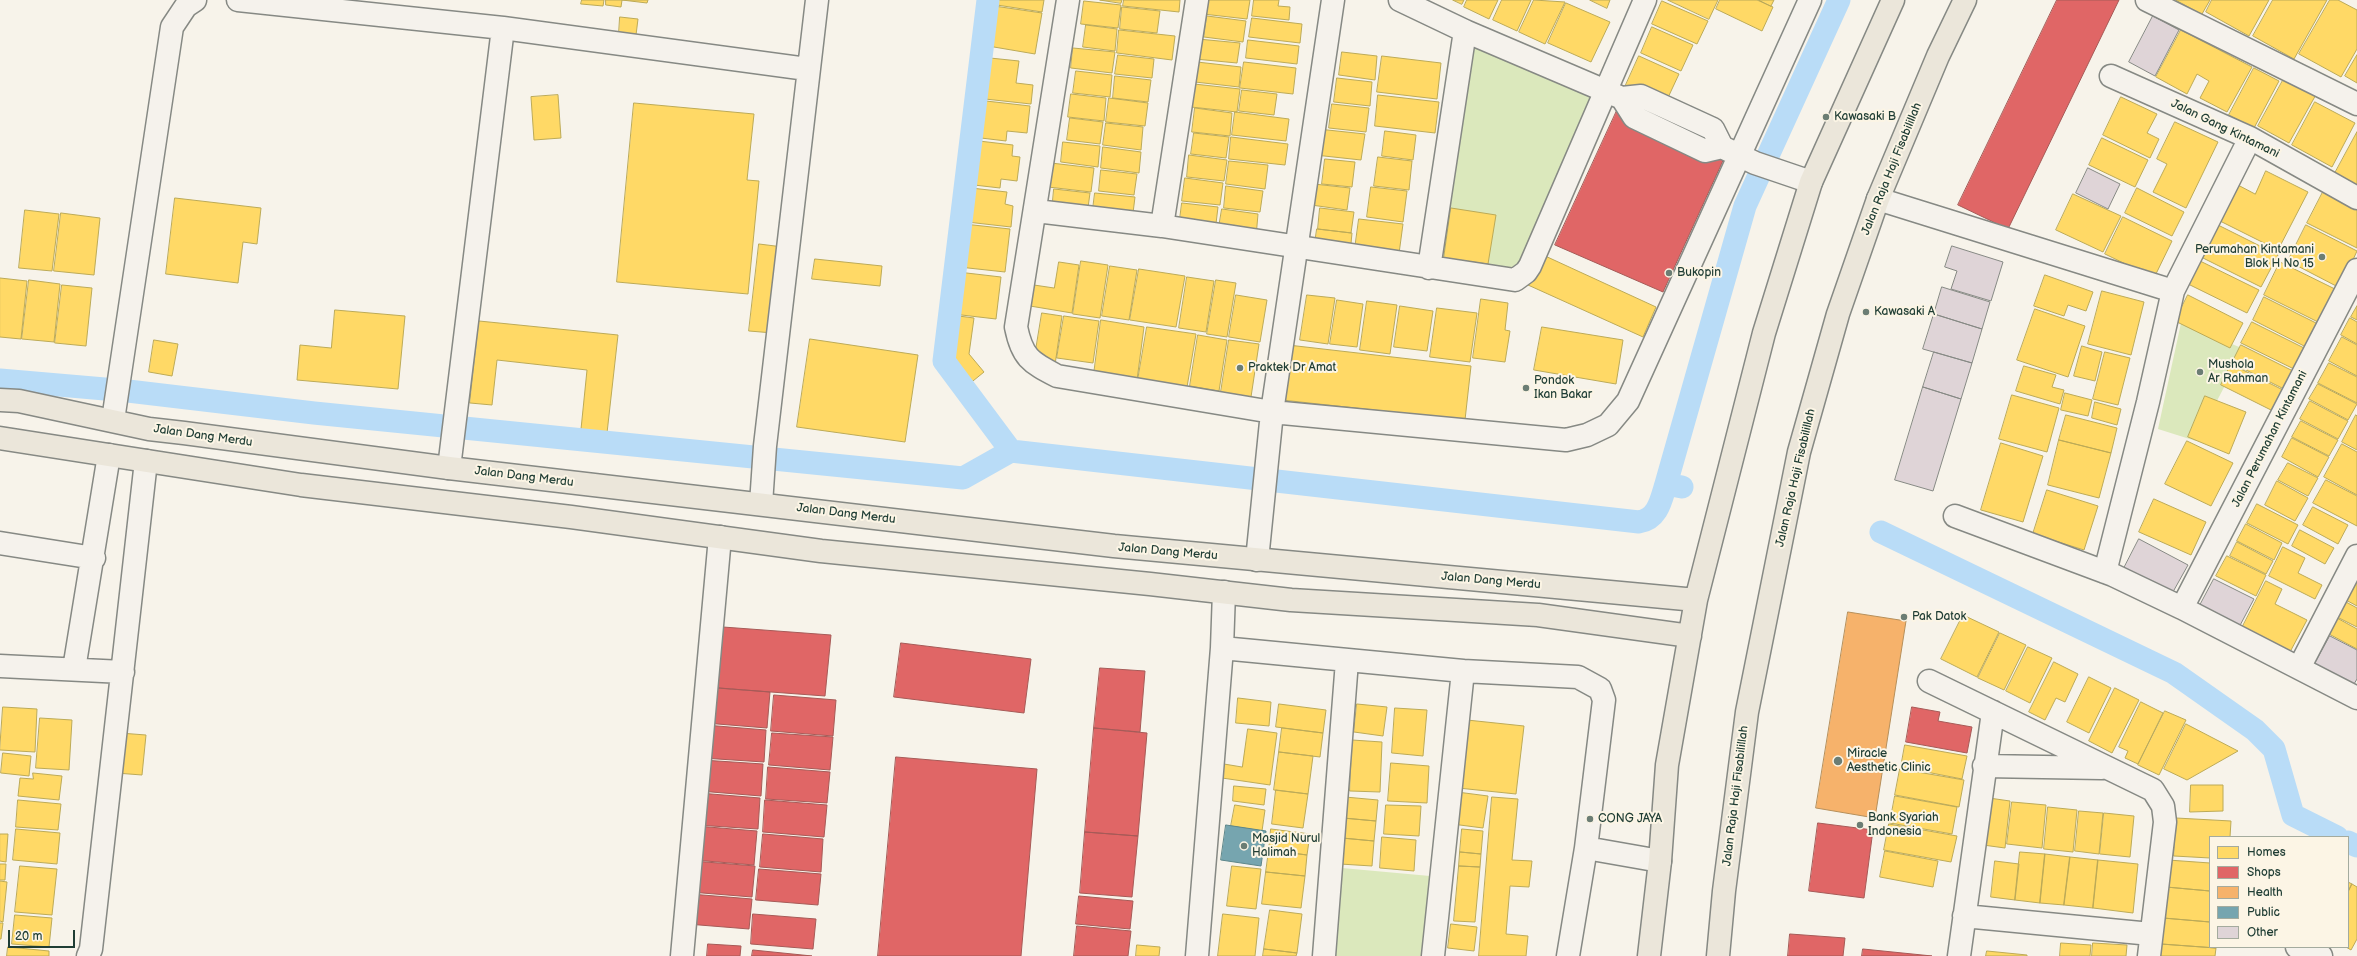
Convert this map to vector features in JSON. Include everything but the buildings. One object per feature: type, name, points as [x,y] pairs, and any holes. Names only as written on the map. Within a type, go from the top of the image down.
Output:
[{"type":"main road","points":[[1649,956],[1660,861],[1667,765],[1696,600],[1764,333],[1811,182],[1893,0]]},
{"type":"main road","name":"Jalan Raja Haji Fisabilillah","points":[[1718,956],[1724,891],[1747,712],[1799,452],[1838,314],[1878,199],[1938,56],[1965,0]]},
{"type":"main road","name":"Jalan Dang Merdu","points":[[0,400],[19,401],[113,420],[149,429],[449,468],[1114,546],[1696,600]]},
{"type":"main road","points":[[0,438],[301,485],[515,510],[821,551],[1291,600],[1568,618],[1690,636]]},
{"type":"main road","points":[[515,510],[520,476]]},
{"type":"main road","points":[[1568,618],[1578,614],[1583,605],[1580,595],[1574,588]]},
{"type":"street","points":[[113,420],[172,27],[186,6],[195,0]]},
{"type":"street","points":[[238,0],[503,28],[807,69]]},
{"type":"street","points":[[762,504],[765,446],[807,69],[817,0]]},
{"type":"street","points":[[1068,0],[1036,211],[1016,327],[1020,347],[1035,365],[1057,376],[1272,412],[1566,440],[1587,435],[1608,425],[1628,401],[1810,0]]},
{"type":"street","points":[[1162,226],[1198,0]]},
{"type":"street","points":[[1257,560],[1272,412],[1333,0]]},
{"type":"street","points":[[1400,0],[1465,31],[1613,94],[1634,117],[1705,151],[1739,155],[1784,174],[1811,182]]},
{"type":"street","points":[[1036,211],[1162,226],[1512,280],[1526,272],[1613,94],[1645,0]]},
{"type":"street","points":[[2148,0],[2357,104]]},
{"type":"street","points":[[449,468],[503,28]]},
{"type":"street","points":[[1429,268],[1465,31]]},
{"type":"street","name":"Jalan Gang Kintamani","points":[[2111,76],[2250,138],[2357,198]]},
{"type":"street","points":[[2105,572],[2148,402],[2173,290],[2250,138]]},
{"type":"street","points":[[1878,199],[2173,290]]},
{"type":"street","name":"Jalan Perumahan Kintamani","points":[[2182,608],[2357,270]]},
{"type":"street","points":[[74,669],[94,558],[109,455]]},
{"type":"street","points":[[88,956],[91,949],[146,461]]},
{"type":"street","points":[[1955,516],[2105,572],[2182,608],[2357,698]]},
{"type":"street","points":[[682,956],[720,537]]},
{"type":"street","points":[[0,543],[94,558]]},
{"type":"street","points":[[2299,668],[2357,556]]},
{"type":"street","points":[[1197,956],[1222,648],[1224,592]]},
{"type":"street","points":[[1222,648],[1463,671],[1578,677],[1600,689],[1604,700],[1586,848],[1568,956]]},
{"type":"street","points":[[1324,956],[1347,661]]},
{"type":"street","points":[[0,666],[123,672]]},
{"type":"street","points":[[1433,956],[1463,671]]},
{"type":"street","points":[[1929,681],[2153,790],[2162,806],[2165,822],[2149,956]]},
{"type":"street","points":[[1959,956],[1984,766],[1993,712]]},
{"type":"street","points":[[1984,766],[2109,768]]},
{"type":"street","points":[[1586,848],[1660,861]]},
{"type":"street","points":[[1964,916],[2151,934]]},
{"type":"green space","points":[[1472,26],[1609,89],[1514,277],[1432,267]]},
{"type":"green space","points":[[2181,323],[2244,349],[2196,441],[2158,429]]},
{"type":"green space","points":[[1331,867],[1441,877],[1433,956],[1324,956]]},
{"type":"waterway","points":[[988,0],[944,361],[1011,451]]},
{"type":"waterway","points":[[1682,487],[1666,484],[1745,206],[1839,0]]},
{"type":"waterway","points":[[0,380],[128,391],[314,413],[963,478],[1011,451],[1639,522],[1651,517],[1655,513],[1666,484]]},
{"type":"waterway","points":[[1881,532],[2174,673],[2255,730],[2274,749],[2293,815],[2335,836]]},
{"type":"waterway","points":[[2349,842],[2357,846]]},
{"type":"place","name":"Kawasaki B","points":[[1826,117]]},
{"type":"place","name":"Perumahan Kintamani Blok H No 15","points":[[2322,257]]},
{"type":"place","name":"Bukopin","points":[[1669,273]]},
{"type":"place","name":"Kawasaki A","points":[[1866,312]]},
{"type":"place","name":"Praktek Dr Amat","points":[[1240,368]]},
{"type":"place","name":"Mushola Ar Rahman","points":[[2200,372]]},
{"type":"place","name":"Pondok Ikan Bakar","points":[[1526,388]]},
{"type":"place","name":"Pak Datok","points":[[1904,617]]},
{"type":"place","name":"Miracle Aesthetic Clinic","points":[[1838,761]]},
{"type":"place","name":"CONG JAYA","points":[[1590,819]]},
{"type":"place","name":"Bank Syariah Indonesia","points":[[1860,825]]},
{"type":"place","name":"Masjid Nurul Halimah","points":[[1244,846]]}]
